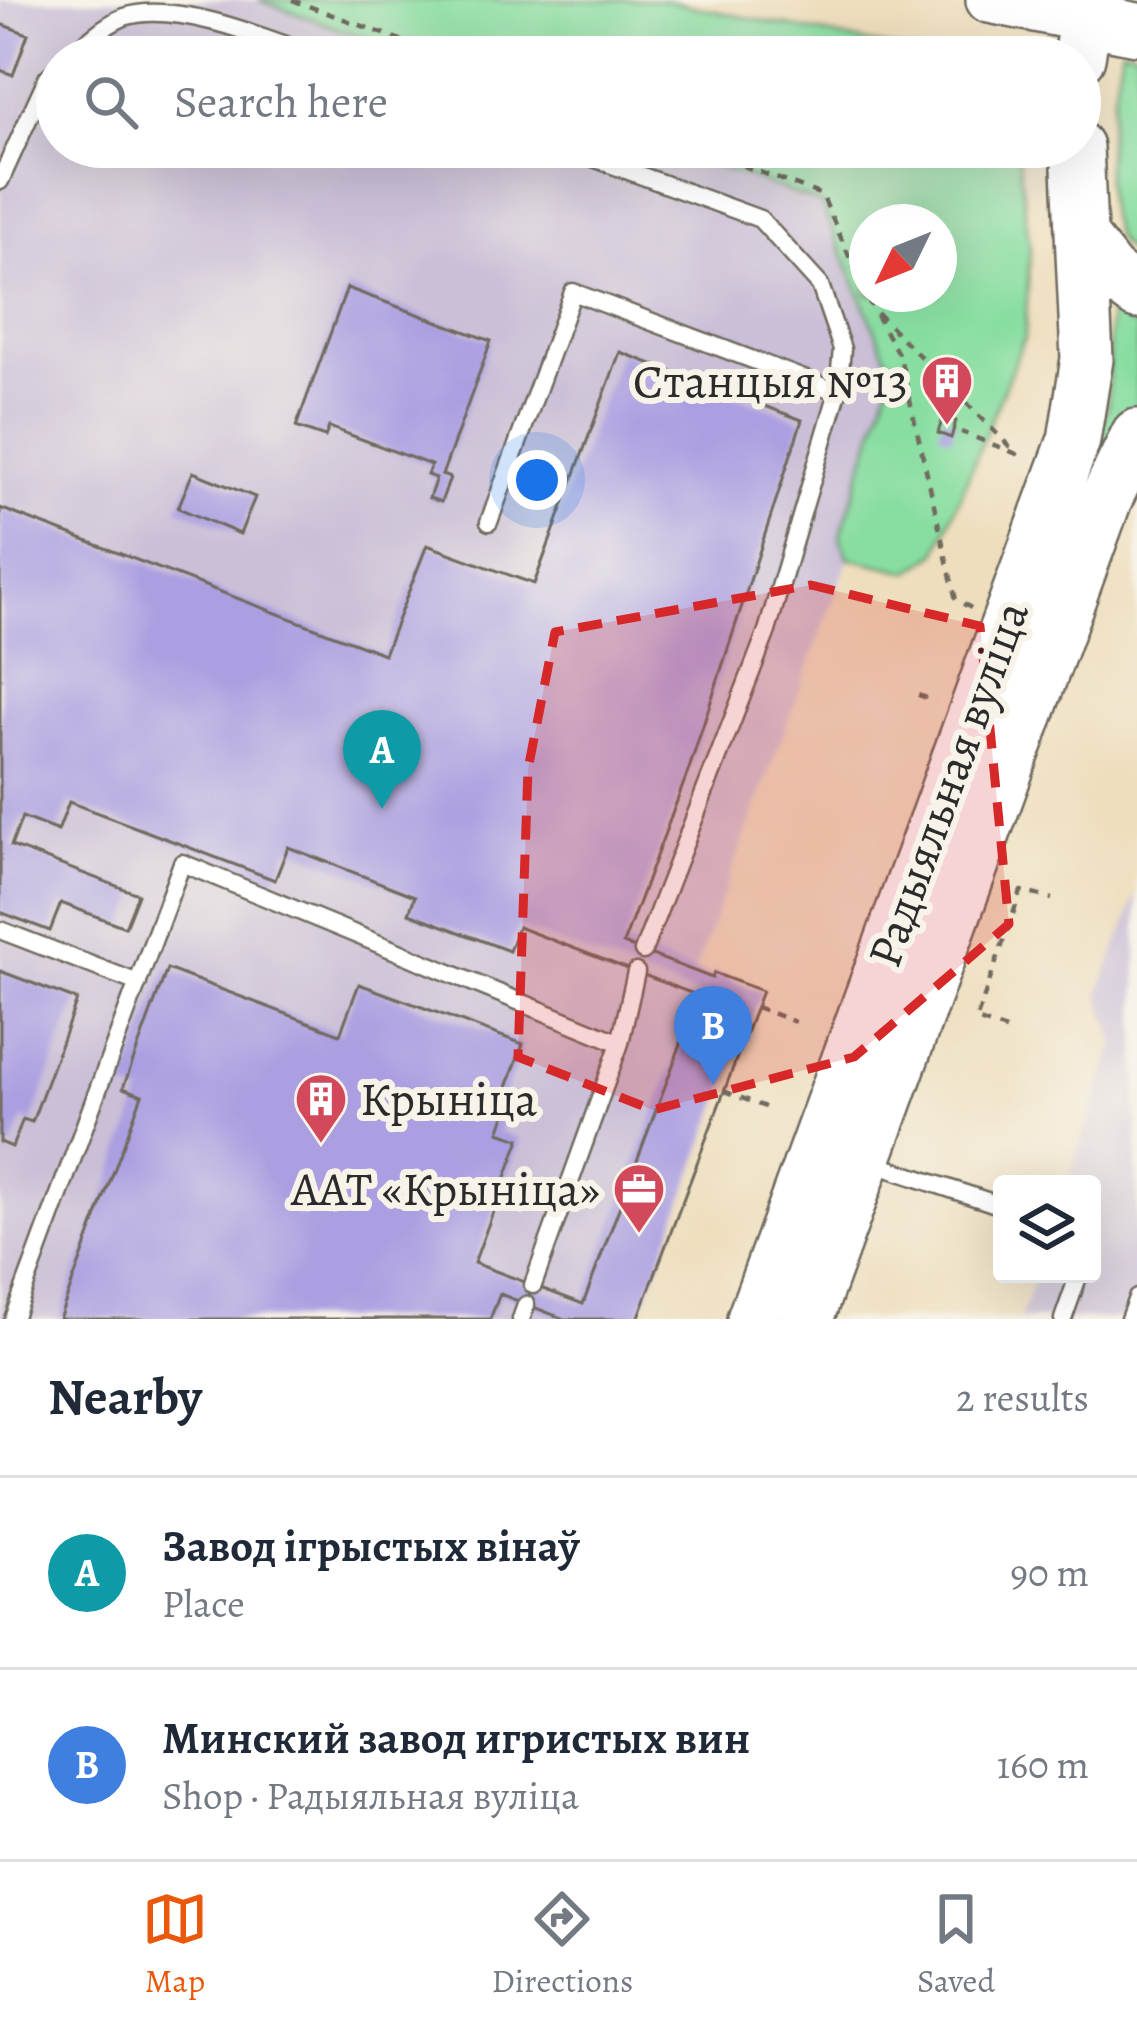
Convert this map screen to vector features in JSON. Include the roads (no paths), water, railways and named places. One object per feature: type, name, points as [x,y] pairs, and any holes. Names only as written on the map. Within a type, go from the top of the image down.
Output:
[{"type":"main road","points":[[987,13],[1137,29]]},
{"type":"main road","name":"Радыяльная вуліца","points":[[752,1319],[1074,440],[1088,359],[1078,168]]},
{"type":"main road","points":[[1083,239],[1110,273],[1137,293]]},
{"type":"main road","name":"Радыяльная вуліца","points":[[807,1319],[1106,499],[1137,435]]},
{"type":"lane","points":[[99,36],[125,17],[160,12],[260,36]]},
{"type":"lane","points":[[0,181],[7,143],[36,96]]},
{"type":"lane","points":[[620,168],[760,219],[820,285],[842,349],[838,392],[766,631],[643,951]]},
{"type":"lane","points":[[488,522],[573,292],[838,392]]},
{"type":"lane","points":[[13,1319],[182,863],[620,1043]]},
{"type":"lane","points":[[0,930],[138,983]]},
{"type":"lane","points":[[533,1285],[620,1043],[636,971]]},
{"type":"lane","points":[[865,1160],[993,1203]]},
{"type":"lane","points":[[1063,1319],[1076,1283]]},
{"type":"lane","points":[[1130,1319],[1137,1298]]},
{"type":"place","name":"Станцыя №13","points":[[947,427]]},
{"type":"place","name":"Завод ігрыстых вінаў","points":[[382,809]]},
{"type":"place","name":"Минский завод игристых вин","points":[[713,1085]]},
{"type":"place","name":"Крыніца","points":[[321,1145]]},
{"type":"place","name":"ААТ «Крыніца»","points":[[639,1235]]}]
